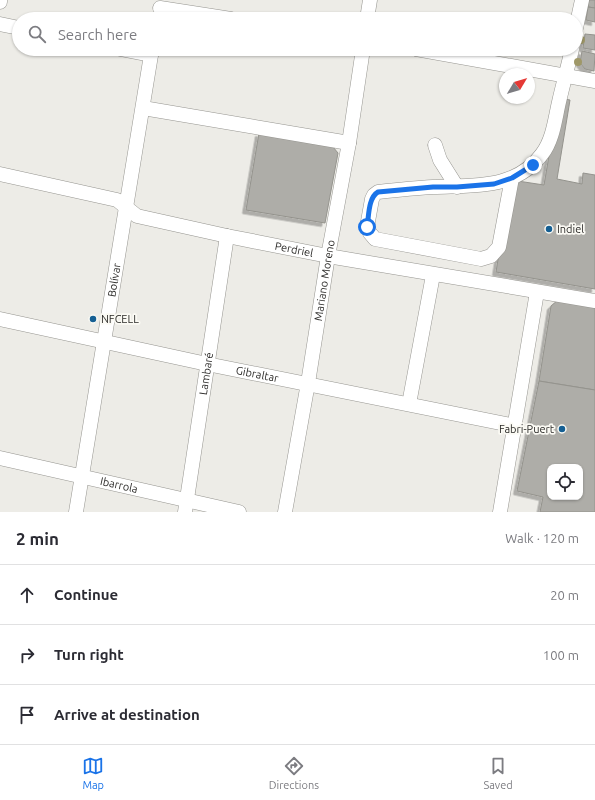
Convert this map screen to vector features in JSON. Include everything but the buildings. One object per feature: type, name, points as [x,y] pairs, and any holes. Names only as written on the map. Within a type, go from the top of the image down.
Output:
[{"type":"street","points":[[368,12],[370,0]]},
{"type":"street","points":[[579,12],[582,0]]},
{"type":"street","points":[[160,9],[181,12]]},
{"type":"street","points":[[0,24],[12,27]]},
{"type":"street","name":"Bolívar","points":[[76,512],[151,56]]},
{"type":"street","name":"Mariano Moreno","points":[[285,512],[308,383],[328,256],[349,143],[362,56]]},
{"type":"street","points":[[455,56],[595,81]]},
{"type":"street","points":[[512,178],[499,247],[491,256],[482,259],[376,239],[367,227],[372,199],[378,192],[433,187],[494,184],[512,178],[533,165],[543,153],[550,139],[570,56]]},
{"type":"street","points":[[143,108],[349,143]]},
{"type":"street","points":[[435,145],[440,160],[457,187]]},
{"type":"street","name":"Perdriel","points":[[0,174],[117,200],[137,216],[227,236],[432,275],[595,301]]},
{"type":"street","name":"Lambaré","points":[[186,506],[227,236]]},
{"type":"street","points":[[409,404],[432,275]]},
{"type":"street","points":[[500,512],[516,426],[537,292]]},
{"type":"street","name":"Gibraltar","points":[[0,319],[207,364],[308,383],[516,426]]},
{"type":"street","name":"Ibarrola","points":[[0,458],[83,476],[186,506],[239,512]]},
{"type":"place","name":"Indiel","points":[[549,229]]},
{"type":"place","name":"NFCELL","points":[[93,319]]},
{"type":"place","name":"Fabri-Puert","points":[[562,429]]},
{"type":"route","points":[[367,227],[372,199],[378,192],[433,187],[494,184],[512,178],[533,165]]}]
